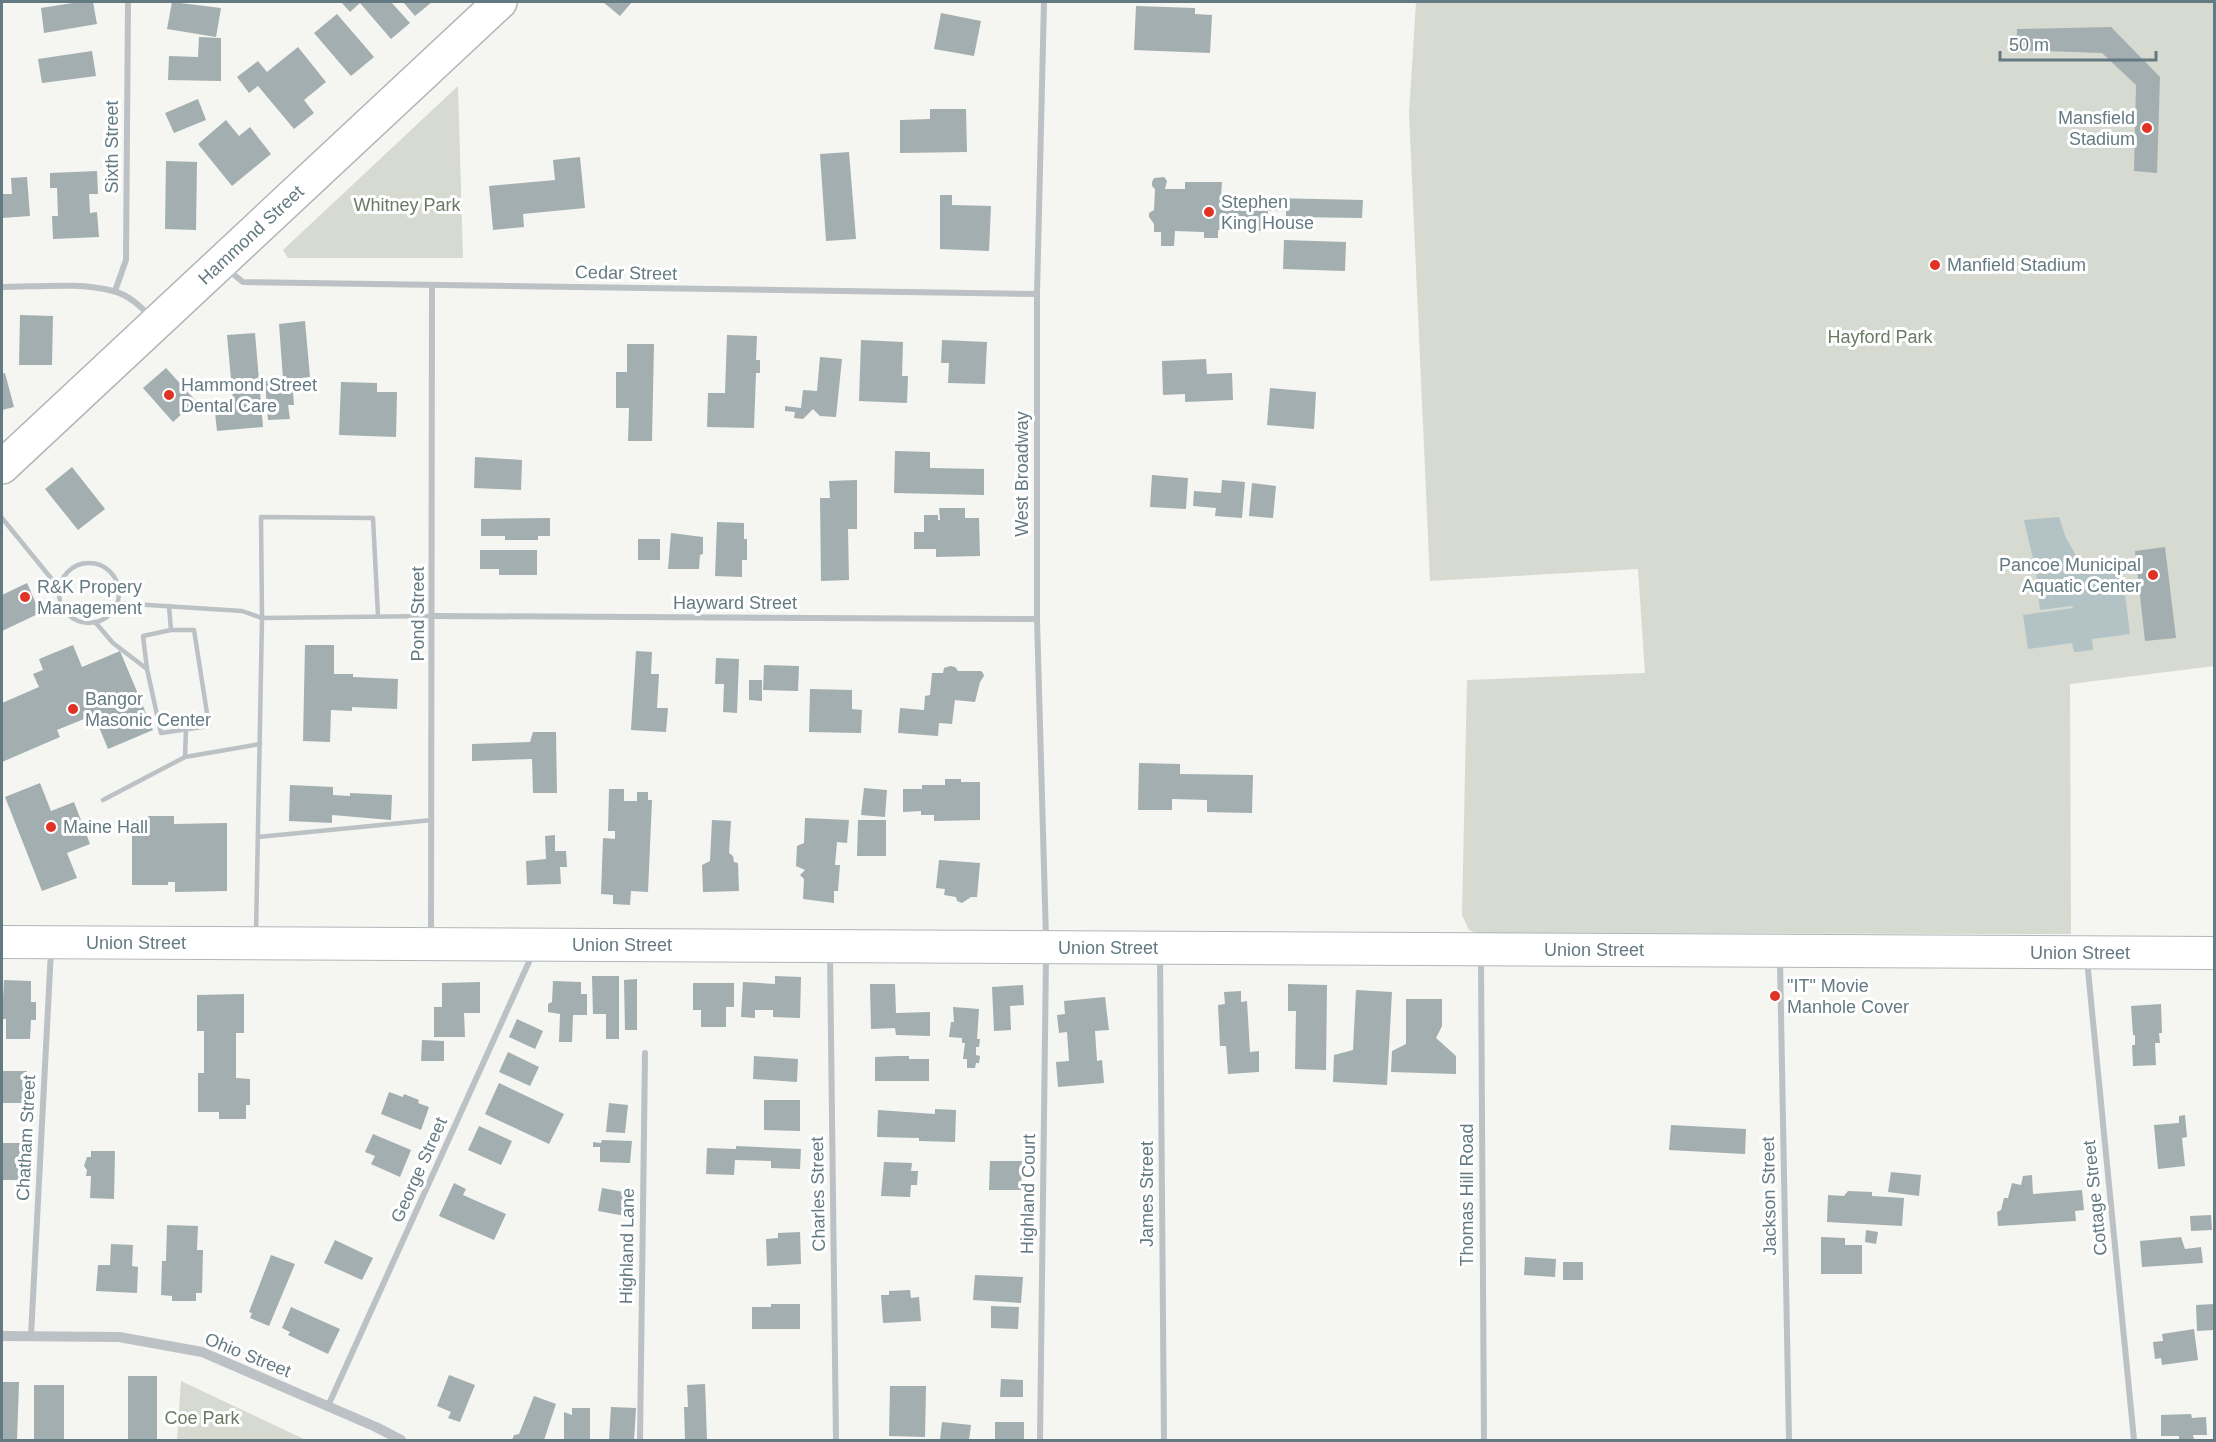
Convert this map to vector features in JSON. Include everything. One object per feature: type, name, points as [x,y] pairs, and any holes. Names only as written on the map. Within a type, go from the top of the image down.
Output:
[{"type":"main road","name":"Hammond Street","points":[[2,467],[500,2]]},
{"type":"main road","name":"Union Street","points":[[2,942],[2214,954]]},
{"type":"street","name":"Sixth Street","points":[[115,291],[126,260],[128,2]]},
{"type":"street","name":"West Broadway","points":[[1044,2],[1037,294],[1037,619],[1046,947]]},
{"type":"street","name":"Cedar Street","points":[[221,264],[243,282],[1037,294]]},
{"type":"street","name":"Pond Street","points":[[431,944],[432,285]]},
{"type":"street","points":[[2,287],[87,287],[115,291],[137,302],[157,323]]},
{"type":"street","name":"Hayward Street","points":[[433,616],[1037,619]]},
{"type":"street","name":"Chatham Street","points":[[32,1336],[51,942]]},
{"type":"street","name":"George Street","points":[[328,1407],[536,945]]},
{"type":"street","name":"Charles Street","points":[[830,946],[836,1440]]},
{"type":"street","name":"Highland Court","points":[[1040,1440],[1046,947]]},
{"type":"street","name":"James Street","points":[[1160,948],[1164,1440]]},
{"type":"street","name":"Thomas Hill Road","points":[[1481,950],[1484,1440]]},
{"type":"street","name":"Jackson Street","points":[[1780,951],[1789,1440]]},
{"type":"street","name":"Cottage Street","points":[[2086,953],[2134,1440]]},
{"type":"street","name":"Highland Lane","points":[[640,1440],[645,1053]]},
{"type":"street","name":"Ohio Street","points":[[2,1336],[119,1337],[202,1352],[401,1440]]},
{"type":"lane","points":[[256,943],[262,618],[261,517],[373,518],[378,616]]},
{"type":"lane","points":[[2,518],[59,588]]},
{"type":"lane","points":[[87,563],[106,568],[113,575],[119,594],[117,603],[104,618],[86,623],[68,615],[62,607],[59,588],[62,579],[69,571],[87,563]]},
{"type":"lane","points":[[117,603],[242,611],[262,618],[433,616]]},
{"type":"lane","points":[[168,606],[171,630]]},
{"type":"lane","points":[[95,622],[119,649],[147,669]]},
{"type":"lane","points":[[171,630],[194,630],[209,726],[161,734],[147,669],[143,636],[171,630]]},
{"type":"lane","points":[[185,757],[186,729]]},
{"type":"lane","points":[[104,800],[185,757],[260,744]]},
{"type":"lane","points":[[258,837],[432,820]]},
{"type":"green space","name":"Hayford Park","points":[[1416,2],[2214,2],[2214,666],[2070,684],[2071,934],[1476,933],[1469,930],[1462,915],[1467,680],[1645,673],[1638,569],[1430,581],[1409,113]]},
{"type":"green space","name":"Whitney Park","points":[[458,86],[463,258],[288,258],[283,250]]},
{"type":"green space","name":"Coe Park","points":[[181,1381],[306,1440],[177,1440]]},
{"type":"shaded area","points":[[2059,517],[2066,538],[2082,566],[2121,561],[2130,634],[2092,639],[2093,650],[2074,652],[2072,643],[2028,649],[2023,615],[2073,608],[2072,606],[2040,610],[2036,572],[2024,520]]},
{"type":"building","points":[[93,2],[97,24],[44,33],[41,8]]},
{"type":"building","points":[[172,2],[221,8],[216,37],[167,29]]},
{"type":"building","points":[[341,2],[391,2],[410,23],[391,39],[360,3],[350,12]]},
{"type":"building","points":[[403,2],[432,2],[415,16]]},
{"type":"building","points":[[603,2],[632,2],[620,16]]},
{"type":"building","points":[[1136,6],[1195,8],[1195,14],[1212,15],[1210,53],[1134,50]]},
{"type":"building","points":[[941,13],[981,21],[974,56],[934,49]]},
{"type":"building","points":[[337,14],[374,57],[351,76],[314,33]]},
{"type":"building","name":"Mansfield Stadium","points":[[2111,27],[2160,77],[2157,173],[2134,171],[2136,85],[2102,53],[2016,50],[2017,29]]},
{"type":"building","points":[[199,37],[221,38],[221,81],[168,80],[169,56],[198,57]]},
{"type":"building","points":[[298,47],[326,82],[304,100],[314,113],[294,129],[258,86],[249,93],[237,77],[258,61],[267,72]]},
{"type":"building","points":[[92,51],[96,76],[42,83],[38,59]]},
{"type":"building","points":[[198,99],[206,120],[174,133],[165,113]]},
{"type":"building","points":[[930,109],[966,109],[967,152],[900,153],[900,120],[930,119]]},
{"type":"building","points":[[226,120],[239,136],[250,127],[271,154],[232,186],[198,144]]},
{"type":"building","points":[[849,152],[856,239],[826,241],[820,154]]},
{"type":"building","points":[[580,157],[585,208],[523,214],[524,227],[493,230],[489,186],[555,180],[553,160]]},
{"type":"building","points":[[166,161],[197,162],[196,230],[165,229]]},
{"type":"building","points":[[97,171],[98,194],[89,194],[90,213],[97,212],[99,237],[53,239],[52,216],[58,216],[57,188],[50,188],[50,173]]},
{"type":"building","points":[[27,177],[30,216],[2,218],[2,194],[12,194],[11,178]]},
{"type":"building","name":"Stephen King House","points":[[1164,177],[1167,181],[1165,189],[1185,189],[1185,182],[1222,182],[1221,197],[1363,200],[1362,218],[1293,217],[1293,222],[1286,222],[1286,211],[1268,211],[1267,231],[1218,230],[1218,238],[1204,238],[1204,232],[1175,231],[1174,246],[1161,246],[1161,232],[1154,232],[1154,224],[1149,213],[1154,210],[1155,189],[1152,182],[1154,178]]},
{"type":"building","points":[[940,195],[952,195],[952,205],[991,206],[989,251],[940,249]]},
{"type":"building","points":[[1284,240],[1346,242],[1345,271],[1283,269]]},
{"type":"building","points":[[20,315],[53,316],[52,365],[19,365]]},
{"type":"building","points":[[305,321],[310,377],[292,379],[294,405],[288,405],[290,419],[268,420],[265,381],[283,379],[279,324]]},
{"type":"building","points":[[255,333],[263,427],[217,431],[214,403],[233,401],[227,335]]},
{"type":"building","points":[[727,335],[757,336],[756,360],[760,360],[760,373],[756,373],[754,428],[707,427],[708,393],[725,393]]},
{"type":"building","points":[[861,340],[903,342],[902,376],[908,376],[907,403],[859,401]]},
{"type":"building","points":[[942,340],[987,342],[985,384],[948,383],[949,363],[941,363]]},
{"type":"building","points":[[627,344],[654,344],[652,441],[628,441],[629,408],[616,408],[616,372],[627,372]]},
{"type":"building","points":[[820,357],[842,359],[836,417],[820,416],[813,409],[803,419],[794,418],[795,412],[785,411],[785,406],[801,408],[803,390],[817,391]]},
{"type":"building","points":[[1206,359],[1207,374],[1232,373],[1233,400],[1185,402],[1185,394],[1163,395],[1162,361]]},
{"type":"building","name":"Hammond Street Dental Care","points":[[166,368],[196,401],[173,422],[143,388]]},
{"type":"building","points":[[5,373],[14,407],[2,410],[2,374]]},
{"type":"building","points":[[341,382],[377,383],[377,392],[397,392],[396,437],[339,435]]},
{"type":"building","points":[[1270,388],[1316,392],[1314,429],[1267,425]]},
{"type":"building","points":[[895,451],[930,452],[930,468],[984,469],[984,495],[894,493]]},
{"type":"building","points":[[475,457],[522,460],[521,490],[474,488]]},
{"type":"building","points":[[72,467],[105,509],[78,530],[45,489]]},
{"type":"building","points":[[1152,475],[1188,478],[1186,509],[1150,507]]},
{"type":"building","points":[[857,480],[857,529],[848,529],[849,580],[821,581],[820,498],[830,498],[829,481]]},
{"type":"building","points":[[1222,480],[1245,482],[1242,518],[1215,516],[1216,508],[1193,506],[1194,491],[1221,493]]},
{"type":"building","points":[[1252,483],[1276,486],[1273,518],[1249,516]]},
{"type":"building","points":[[939,508],[965,508],[965,518],[979,518],[980,556],[936,557],[936,549],[914,549],[914,532],[924,532],[924,515],[938,515],[938,520],[940,520]]},
{"type":"building","points":[[550,518],[550,536],[538,536],[538,540],[505,540],[505,536],[481,536],[481,519]]},
{"type":"building","points":[[717,522],[744,523],[747,560],[742,560],[742,577],[715,576]]},
{"type":"building","points":[[671,533],[703,537],[703,554],[700,555],[699,569],[668,569]]},
{"type":"building","points":[[638,539],[660,539],[660,560],[638,560]]},
{"type":"building","name":"Pancoe Municipal Aquatic Center","points":[[2165,547],[2176,638],[2145,641],[2135,551]]},
{"type":"building","points":[[480,550],[537,550],[537,575],[499,575],[499,569],[480,569]]},
{"type":"building","points":[[27,583],[40,613],[2,631],[2,595]]},
{"type":"building","name":"Bangor Masonic Center","points":[[73,645],[82,667],[120,651],[153,730],[108,749],[94,715],[57,730],[60,737],[2,762],[2,703],[39,687],[33,674],[43,670],[39,659]]},
{"type":"building","points":[[305,645],[334,645],[334,674],[398,679],[397,709],[352,707],[352,711],[331,710],[330,742],[303,741]]},
{"type":"building","points":[[636,651],[652,652],[651,674],[659,674],[657,708],[668,708],[666,732],[631,730]]},
{"type":"building","points":[[716,658],[739,659],[737,713],[723,712],[724,684],[715,684]]},
{"type":"building","points":[[764,665],[799,666],[798,691],[763,690]]},
{"type":"building","points":[[955,667],[958,671],[981,671],[983,673],[975,702],[955,700],[952,724],[939,723],[938,736],[898,733],[900,708],[924,710],[925,696],[930,695],[932,673],[943,673],[944,668]]},
{"type":"building","points":[[749,680],[762,680],[762,701],[749,700]]},
{"type":"building","points":[[810,689],[852,690],[852,709],[862,710],[861,733],[809,732]]},
{"type":"building","points":[[533,732],[556,732],[557,793],[533,793],[532,759],[472,761],[472,744],[530,742]]},
{"type":"building","points":[[1139,763],[1180,764],[1180,774],[1253,775],[1252,813],[1207,812],[1207,800],[1172,799],[1172,810],[1138,810]]},
{"type":"building","points":[[945,779],[980,782],[980,820],[934,821],[934,815],[921,815],[921,811],[903,812],[903,789],[922,789],[922,785],[945,785]]},
{"type":"building","name":"Maine Hall","points":[[40,783],[51,811],[74,802],[90,844],[67,853],[77,878],[42,891],[5,797]]},
{"type":"building","points":[[290,785],[333,787],[333,795],[350,796],[350,793],[392,795],[391,820],[332,815],[332,823],[289,821]]},
{"type":"building","points":[[864,788],[887,790],[885,817],[861,815]]},
{"type":"building","points":[[609,789],[624,789],[624,801],[637,801],[637,792],[648,792],[648,800],[652,800],[648,892],[631,891],[630,905],[613,904],[613,895],[601,894],[603,838],[615,839],[615,831],[608,831]]},
{"type":"building","points":[[148,816],[174,816],[174,824],[227,823],[227,891],[175,892],[175,882],[168,882],[168,885],[132,885],[132,820],[148,820]]},
{"type":"building","points":[[805,818],[849,820],[847,843],[837,842],[835,865],[840,865],[838,891],[834,891],[834,903],[803,899],[804,879],[800,875],[805,870],[796,866],[797,846],[804,843]]},
{"type":"building","points":[[712,820],[731,821],[729,853],[733,856],[734,862],[738,863],[739,891],[703,892],[702,865],[710,861]]},
{"type":"building","points":[[858,820],[886,820],[886,856],[857,856]]},
{"type":"building","points":[[555,835],[555,851],[566,851],[567,867],[560,867],[561,884],[527,885],[526,861],[546,859],[545,836]]},
{"type":"building","points":[[939,860],[980,863],[977,897],[971,897],[962,903],[957,901],[956,897],[944,895],[945,889],[936,888]]},
{"type":"building","points":[[592,976],[619,976],[619,1039],[606,1039],[606,1014],[593,1014]]},
{"type":"building","points":[[775,976],[801,977],[800,1018],[773,1017],[773,1010],[755,1010],[755,1018],[741,1017],[743,982],[775,984]]},
{"type":"building","points":[[637,979],[637,1030],[625,1030],[624,980]]},
{"type":"building","points":[[4,980],[31,981],[31,1002],[36,1002],[36,1020],[31,1020],[30,1039],[6,1039],[6,1019],[2,1019]]},
{"type":"building","points":[[553,981],[581,982],[581,994],[587,994],[587,1015],[573,1015],[572,1042],[559,1042],[560,1014],[548,1012],[548,1004],[552,1002]]},
{"type":"building","points":[[480,982],[480,1013],[464,1013],[465,1037],[434,1037],[434,1007],[442,1007],[442,983]]},
{"type":"building","points":[[693,983],[734,983],[734,1007],[726,1007],[726,1027],[701,1027],[701,1010],[693,1010]]},
{"type":"building","points":[[870,984],[895,984],[896,1013],[930,1012],[930,1036],[896,1035],[895,1028],[871,1029]]},
{"type":"building","points":[[1288,984],[1327,985],[1326,1070],[1295,1069],[1296,1011],[1288,1011]]},
{"type":"building","points":[[1023,985],[1024,1005],[1010,1006],[1011,1030],[994,1031],[992,987]]},
{"type":"building","points":[[1356,990],[1392,992],[1387,1085],[1333,1082],[1334,1055],[1353,1050]]},
{"type":"building","points":[[1241,991],[1241,1002],[1247,1001],[1250,1052],[1259,1051],[1259,1072],[1228,1074],[1226,1046],[1220,1046],[1218,1005],[1225,1004],[1224,992]]},
{"type":"building","points":[[244,994],[244,1033],[236,1033],[236,1078],[250,1079],[250,1105],[246,1105],[246,1119],[219,1119],[219,1112],[198,1112],[198,1073],[204,1073],[204,1031],[197,1031],[197,995]]},
{"type":"building","points":[[1105,997],[1109,1030],[1095,1031],[1097,1061],[1102,1060],[1104,1083],[1058,1087],[1056,1062],[1069,1061],[1067,1032],[1059,1033],[1057,1015],[1065,1014],[1064,1001]]},
{"type":"building","points":[[1406,999],[1442,999],[1442,1026],[1436,1038],[1456,1056],[1456,1074],[1391,1072],[1392,1051],[1406,1044]]},
{"type":"building","points":[[2161,1004],[2162,1033],[2159,1033],[2160,1043],[2155,1043],[2156,1065],[2133,1066],[2132,1045],[2135,1045],[2135,1035],[2133,1035],[2131,1006]]},
{"type":"building","points":[[953,1007],[979,1009],[977,1039],[980,1039],[979,1047],[976,1047],[976,1055],[980,1056],[975,1068],[967,1068],[967,1059],[963,1059],[965,1043],[962,1043],[962,1038],[949,1037],[951,1022],[954,1022]]},
{"type":"building","points":[[517,1019],[543,1031],[535,1049],[509,1037]]},
{"type":"building","points":[[422,1040],[444,1041],[444,1061],[421,1061]]},
{"type":"building","points":[[508,1052],[539,1067],[530,1086],[499,1072]]},
{"type":"building","points":[[754,1056],[798,1059],[797,1082],[753,1079]]},
{"type":"building","points":[[909,1056],[909,1059],[929,1059],[929,1081],[875,1081],[875,1057]]},
{"type":"building","points":[[2,1071],[27,1071],[27,1103],[2,1103]]},
{"type":"building","points":[[499,1083],[564,1114],[549,1144],[485,1114]]},
{"type":"building","points":[[389,1092],[403,1097],[404,1094],[429,1107],[421,1130],[381,1114]]},
{"type":"building","points":[[764,1100],[800,1100],[800,1131],[764,1130]]},
{"type":"building","points":[[609,1103],[628,1105],[625,1133],[606,1132]]},
{"type":"building","points":[[935,1109],[956,1110],[955,1142],[877,1137],[878,1110],[935,1114]]},
{"type":"building","points":[[2185,1115],[2187,1137],[2182,1138],[2185,1166],[2158,1169],[2154,1125],[2179,1123],[2179,1116]]},
{"type":"building","points":[[1671,1125],[1746,1129],[1745,1154],[1669,1150]]},
{"type":"building","points":[[479,1126],[512,1141],[501,1165],[468,1150]]},
{"type":"building","points":[[373,1134],[411,1150],[400,1177],[371,1164],[375,1156],[365,1152]]},
{"type":"building","points":[[602,1140],[632,1141],[630,1163],[600,1162],[600,1147],[593,1147],[593,1142],[601,1143]]},
{"type":"building","points":[[2,1143],[28,1143],[28,1180],[2,1180]]},
{"type":"building","points":[[736,1146],[801,1149],[800,1169],[771,1168],[771,1161],[735,1160],[734,1175],[706,1174],[707,1148],[736,1149]]},
{"type":"building","points":[[91,1151],[115,1151],[114,1199],[90,1198],[91,1176],[86,1176],[87,1170],[84,1166],[87,1157],[91,1157]]},
{"type":"building","points":[[990,1161],[1022,1161],[1021,1190],[989,1190]]},
{"type":"building","points":[[884,1162],[912,1163],[911,1171],[918,1171],[917,1185],[911,1185],[910,1197],[881,1196]]},
{"type":"building","points":[[1891,1172],[1921,1175],[1919,1196],[1888,1192]]},
{"type":"building","points":[[2032,1175],[2033,1194],[2082,1190],[2084,1210],[2075,1211],[2076,1221],[1998,1226],[1997,1212],[2001,1210],[2004,1198],[2008,1198],[2012,1183],[2021,1185],[2023,1176]]},
{"type":"building","points":[[454,1183],[466,1189],[463,1195],[506,1214],[494,1240],[439,1216]]},
{"type":"building","points":[[602,1188],[629,1193],[625,1216],[598,1211]]},
{"type":"building","points":[[1848,1191],[1872,1192],[1872,1196],[1904,1198],[1902,1226],[1827,1222],[1828,1195],[1844,1196]]},
{"type":"building","points":[[2211,1215],[2212,1230],[2191,1231],[2190,1216]]},
{"type":"building","points":[[167,1225],[198,1226],[197,1250],[203,1250],[202,1293],[196,1293],[196,1301],[172,1301],[172,1296],[161,1295],[162,1261],[166,1261]]},
{"type":"building","points":[[1866,1230],[1878,1232],[1876,1244],[1865,1242]]},
{"type":"building","points":[[800,1232],[801,1264],[767,1266],[766,1239],[778,1238],[778,1233]]},
{"type":"building","points":[[1821,1237],[1845,1238],[1845,1245],[1862,1245],[1862,1274],[1821,1274]]},
{"type":"building","points":[[2181,1237],[2185,1249],[2201,1247],[2203,1263],[2142,1267],[2140,1241]]},
{"type":"building","points":[[335,1240],[373,1258],[362,1280],[324,1263]]},
{"type":"building","points":[[111,1244],[133,1245],[132,1266],[138,1267],[137,1293],[96,1291],[98,1265],[110,1265]]},
{"type":"building","points":[[271,1255],[295,1264],[269,1326],[250,1318],[252,1313],[249,1312]]},
{"type":"building","points":[[1525,1257],[1556,1259],[1555,1277],[1524,1275]]},
{"type":"building","points":[[1563,1262],[1583,1262],[1583,1280],[1563,1280]]},
{"type":"building","points":[[975,1275],[1023,1277],[1021,1303],[973,1300]]},
{"type":"building","points":[[910,1290],[911,1298],[919,1297],[921,1321],[883,1323],[881,1295],[889,1295],[889,1291]]},
{"type":"building","points":[[771,1304],[800,1304],[800,1329],[752,1329],[752,1307],[771,1307]]},
{"type":"building","points":[[2214,1304],[2214,1330],[2197,1331],[2196,1305]]},
{"type":"building","points":[[991,1306],[1019,1307],[1018,1329],[991,1328]]},
{"type":"building","points":[[291,1307],[340,1329],[328,1354],[288,1335],[290,1332],[282,1328]]},
{"type":"building","points":[[2194,1329],[2198,1360],[2162,1365],[2161,1358],[2155,1359],[2153,1342],[2163,1341],[2162,1334]]},
{"type":"building","points":[[449,1375],[475,1385],[460,1422],[448,1418],[451,1412],[437,1406]]},
{"type":"building","points":[[128,1376],[157,1376],[157,1440],[128,1440]]},
{"type":"building","points":[[1001,1379],[1023,1380],[1023,1397],[1000,1397]]},
{"type":"building","points":[[2,1382],[19,1382],[17,1440],[2,1440]]},
{"type":"building","points":[[705,1384],[707,1440],[685,1440],[684,1407],[688,1407],[687,1385]]},
{"type":"building","points":[[34,1385],[64,1385],[64,1440],[34,1440]]},
{"type":"building","points":[[890,1386],[926,1386],[925,1437],[889,1436]]},
{"type":"building","points":[[534,1396],[556,1404],[544,1440],[512,1440],[514,1435],[519,1434]]},
{"type":"building","points":[[611,1407],[636,1408],[634,1440],[609,1440]]},
{"type":"building","points":[[572,1408],[590,1408],[590,1440],[564,1440],[564,1412],[572,1415]]},
{"type":"building","points":[[2191,1414],[2192,1418],[2206,1417],[2207,1435],[2193,1435],[2194,1440],[2179,1440],[2179,1436],[2161,1436],[2161,1415]]},
{"type":"building","points":[[942,1422],[971,1425],[969,1440],[940,1440]]},
{"type":"building","points":[[995,1422],[1024,1422],[1024,1440],[995,1440]]},
{"type":"place","name":"Mansfield Stadium","points":[[2147,128]]},
{"type":"place","name":"Stephen King House","points":[[1209,212]]},
{"type":"place","name":"Manfield Stadium","points":[[1935,265]]},
{"type":"place","name":"Hammond Street Dental Care","points":[[169,395]]},
{"type":"place","name":"Pancoe Municipal Aquatic Center","points":[[2153,575]]},
{"type":"place","name":"R&K Propery Management","points":[[25,597]]},
{"type":"place","name":"Bangor Masonic Center","points":[[73,709]]},
{"type":"place","name":"Maine Hall","points":[[51,827]]},
{"type":"place","name":"\"IT\" Movie Manhole Cover","points":[[1775,996]]}]
